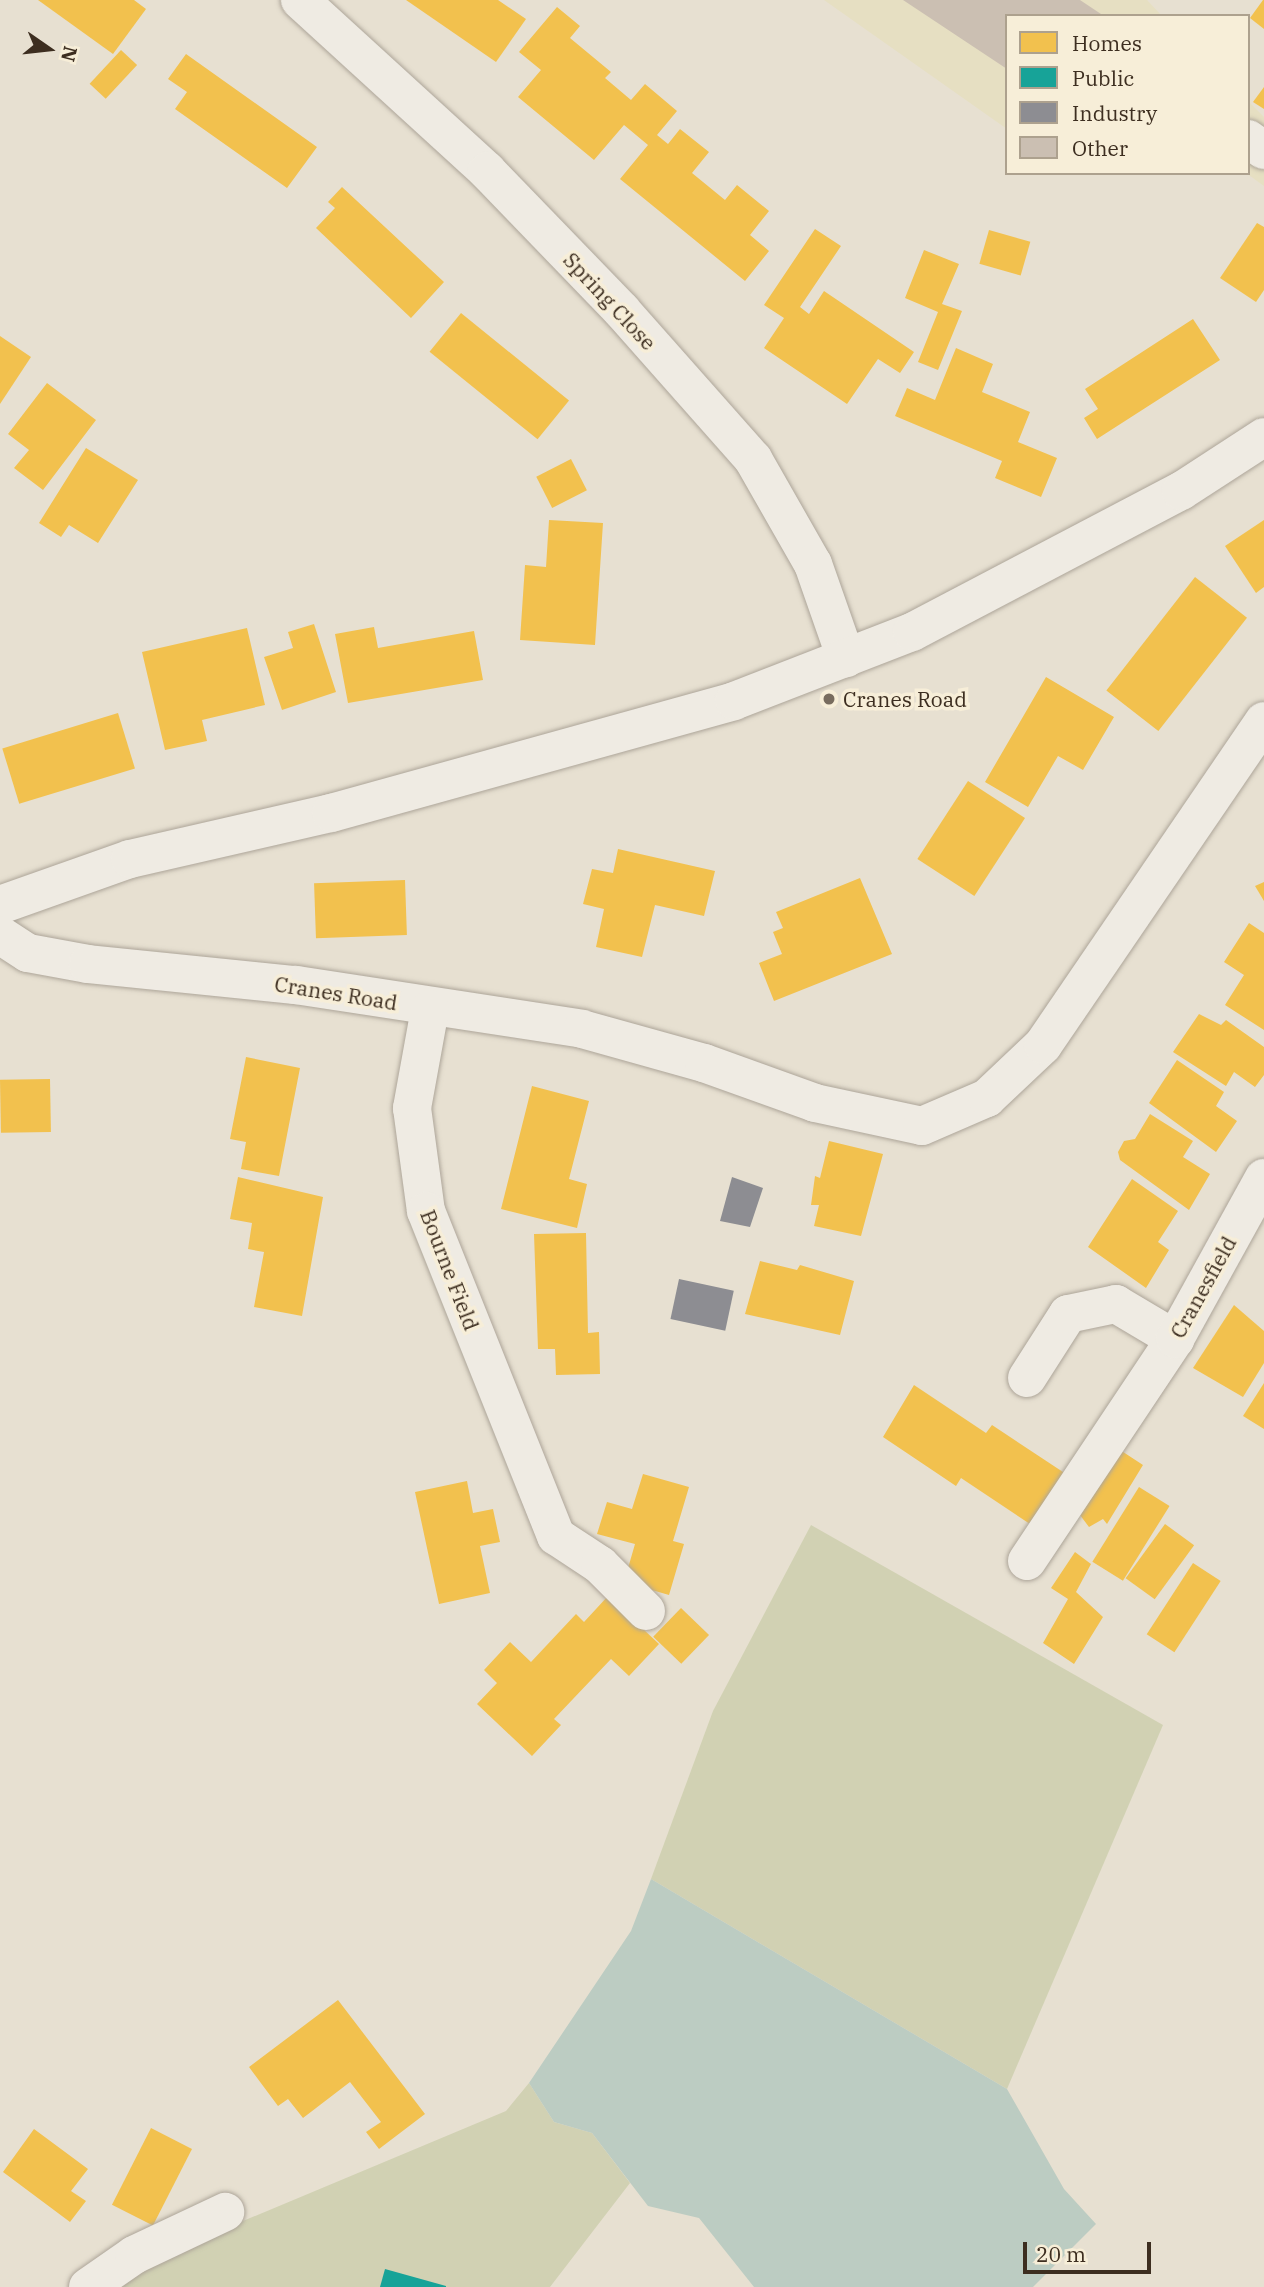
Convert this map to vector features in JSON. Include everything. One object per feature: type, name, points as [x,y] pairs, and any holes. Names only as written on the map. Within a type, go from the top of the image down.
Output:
[{"type":"street","name":"Spring Close","points":[[300,0],[487,171],[622,311],[753,460],[813,564],[846,659]]},
{"type":"street","points":[[0,905],[130,859],[593,743],[734,701],[912,632],[1181,491],[1264,437]]},
{"type":"street","name":"Cranes Road","points":[[0,935],[28,953],[88,964],[296,985],[430,1009],[582,1029],[704,1063],[815,1103],[922,1126],[987,1098],[1043,1045],[1264,721]]},
{"type":"street","name":"Bourne Field","points":[[430,1009],[412,1108],[425,1212],[547,1520],[556,1536],[600,1565],[646,1611]]},
{"type":"street","name":"Cranesfield","points":[[1027,1561],[1175,1339],[1259,1201]]},
{"type":"street","points":[[1027,1378],[1068,1314],[1116,1304],[1175,1339]]},
{"type":"street","points":[[88,2287],[134,2255],[225,2212]]},
{"type":"shaded area","points":[[824,0],[1147,0],[1160,14],[1005,14],[1005,128]]},
{"type":"shaded area","points":[[1250,103],[1264,117],[1264,186],[1249,175]]},
{"type":"shaded area","points":[[651,1879],[1007,2089],[1064,2189],[1096,2224],[1033,2287],[754,2287],[699,2218],[648,2206],[592,2133],[554,2122],[529,2083],[631,1931]]},
{"type":"green space","points":[[811,1525],[1163,1725],[1007,2089],[651,1879],[713,1711]]},
{"type":"green space","points":[[529,2083],[554,2122],[592,2133],[630,2183],[550,2287],[110,2287],[181,2247],[506,2111]]},
{"type":"building: Homes","points":[[38,0],[134,0],[146,9],[113,54]]},
{"type":"building: Homes","points":[[406,0],[498,0],[526,19],[496,62]]},
{"type":"building: Homes","points":[[1264,0],[1264,29],[1250,18]]},
{"type":"building: Homes","points":[[557,7],[580,26],[570,38],[611,72],[605,78],[631,100],[645,84],[677,111],[657,135],[668,144],[680,129],[709,152],[692,173],[725,200],[737,185],[769,211],[750,235],[769,251],[745,281],[620,179],[648,145],[624,125],[594,160],[518,97],[541,70],[519,52]]},
{"type":"building: Homes","points":[[121,50],[137,65],[106,99],[90,84]]},
{"type":"building: Homes","points":[[186,54],[317,147],[287,188],[175,109],[187,92],[168,79]]},
{"type":"building: Homes","points":[[1264,87],[1264,109],[1253,102]]},
{"type":"building: Homes","points":[[342,187],[444,282],[411,318],[316,228],[335,208],[328,202]]},
{"type":"building: Homes","points":[[1257,223],[1264,227],[1264,290],[1256,302],[1220,278]]},
{"type":"building: Homes","points":[[815,229],[841,246],[800,307],[809,314],[824,291],[914,352],[900,373],[878,359],[847,404],[764,348],[784,318],[764,305]]},
{"type":"building: Homes","points":[[989,230],[1030,242],[1021,275],[979,264]]},
{"type":"building: Homes","points":[[924,250],[959,264],[942,304],[962,311],[938,370],[918,362],[938,312],[905,298]]},
{"type":"building: Homes","points":[[461,313],[569,400],[538,439],[430,352]]},
{"type":"building: Homes","points":[[1193,319],[1220,360],[1097,439],[1084,418],[1098,409],[1085,389]]},
{"type":"building: Homes","points":[[0,336],[31,357],[0,404]]},
{"type":"building: Homes","points":[[956,348],[993,364],[982,392],[1030,412],[1018,442],[1057,458],[1041,497],[995,478],[1002,461],[895,416],[907,388],[935,400]]},
{"type":"building: Homes","points":[[47,383],[96,420],[43,490],[14,468],[29,450],[8,434]]},
{"type":"building: Homes","points":[[86,448],[138,480],[98,543],[69,525],[61,537],[39,523]]},
{"type":"building: Homes","points":[[571,459],[587,490],[552,508],[536,477]]},
{"type":"building: Homes","points":[[549,520],[603,523],[595,645],[520,640],[525,565],[546,567]]},
{"type":"building: Homes","points":[[1264,520],[1264,587],[1256,593],[1225,546]]},
{"type":"building: Homes","points":[[1195,577],[1247,618],[1158,731],[1106,690]]},
{"type":"building: Homes","points":[[314,624],[336,692],[282,710],[264,657],[293,648],[288,632]]},
{"type":"building: Homes","points":[[374,627],[378,648],[474,631],[483,680],[348,703],[335,634]]},
{"type":"building: Homes","points":[[247,628],[265,705],[202,720],[207,741],[165,750],[142,652]]},
{"type":"building: Homes","points":[[1046,677],[1114,717],[1083,770],[1058,756],[1028,807],[985,782]]},
{"type":"building: Homes","points":[[118,713],[135,768],[19,804],[2,748]]},
{"type":"building: Homes","points":[[968,781],[1025,818],[974,896],[917,859]]},
{"type":"building: Homes","points":[[618,849],[715,871],[704,916],[655,905],[642,957],[596,947],[604,909],[583,904],[592,869],[613,873]]},
{"type":"building: Homes","points":[[860,878],[892,954],[774,1001],[759,963],[782,954],[773,932],[783,928],[776,912]]},
{"type":"building: Homes","points":[[405,880],[407,935],[316,938],[314,883]]},
{"type":"building: Homes","points":[[1264,882],[1264,901],[1255,886]]},
{"type":"building: Homes","points":[[1249,923],[1264,933],[1264,1030],[1225,1005],[1244,975],[1224,962]]},
{"type":"building: Homes","points":[[1199,1014],[1221,1025],[1226,1020],[1264,1047],[1264,1075],[1255,1087],[1234,1072],[1226,1086],[1173,1052]]},
{"type":"building: Homes","points":[[246,1057],[300,1068],[279,1176],[241,1169],[246,1142],[230,1139]]},
{"type":"building: Homes","points":[[1177,1060],[1224,1092],[1216,1106],[1237,1121],[1216,1152],[1149,1103]]},
{"type":"building: Homes","points":[[50,1079],[51,1132],[1,1133],[0,1080]]},
{"type":"building: Homes","points":[[532,1086],[589,1101],[569,1179],[587,1184],[577,1228],[501,1209]]},
{"type":"building: Homes","points":[[1150,1114],[1193,1141],[1183,1157],[1210,1174],[1189,1210],[1120,1160],[1118,1152],[1124,1141],[1135,1139]]},
{"type":"building: Homes","points":[[829,1141],[883,1154],[861,1236],[814,1226],[819,1205],[811,1205],[815,1176],[820,1178]]},
{"type":"building: Homes","points":[[238,1177],[323,1197],[302,1316],[254,1307],[264,1252],[248,1249],[252,1223],[230,1219]]},
{"type":"building: Homes","points":[[1132,1179],[1178,1211],[1158,1242],[1169,1250],[1146,1288],[1088,1247]]},
{"type":"building: Homes","points":[[586,1233],[588,1333],[599,1332],[600,1374],[556,1375],[555,1349],[538,1349],[534,1234]]},
{"type":"building: Homes","points":[[760,1261],[797,1270],[800,1265],[854,1281],[840,1335],[745,1314]]},
{"type":"building: Homes","points":[[1234,1305],[1264,1331],[1264,1363],[1243,1397],[1193,1368]]},
{"type":"building: Homes","points":[[1264,1383],[1264,1429],[1243,1416]]},
{"type":"building: Homes","points":[[914,1385],[986,1433],[992,1425],[1066,1474],[1033,1526],[961,1478],[956,1486],[883,1437]]},
{"type":"building: Homes","points":[[1114,1446],[1143,1465],[1107,1524],[1103,1519],[1089,1527],[1077,1511]]},
{"type":"building: Homes","points":[[643,1474],[689,1487],[673,1541],[684,1544],[669,1595],[624,1582],[635,1544],[597,1534],[607,1502],[632,1509]]},
{"type":"building: Homes","points":[[467,1481],[473,1513],[493,1509],[500,1542],[480,1546],[490,1593],[439,1604],[415,1492]]},
{"type":"building: Homes","points":[[1139,1487],[1170,1506],[1123,1581],[1092,1562]]},
{"type":"building: Homes","points":[[1165,1524],[1194,1545],[1155,1599],[1126,1578]]},
{"type":"building: Homes","points":[[1075,1552],[1091,1564],[1076,1592],[1103,1617],[1074,1664],[1043,1643],[1068,1599],[1051,1588]]},
{"type":"building: Homes","points":[[1193,1563],[1221,1581],[1174,1652],[1147,1634]]},
{"type":"building: Homes","points":[[608,1596],[659,1644],[629,1676],[611,1659],[554,1719],[561,1725],[532,1756],[477,1704],[497,1683],[484,1670],[510,1642],[531,1662],[576,1614],[584,1622]]},
{"type":"building: Homes","points":[[681,1608],[709,1635],[681,1664],[653,1637]]},
{"type":"building: Homes","points":[[338,2000],[425,2114],[379,2149],[366,2132],[381,2122],[350,2082],[303,2118],[288,2099],[278,2106],[249,2067]]},
{"type":"building: Homes","points":[[151,2128],[192,2149],[153,2226],[112,2205]]},
{"type":"building: Homes","points":[[34,2129],[88,2169],[71,2191],[86,2201],[70,2222],[3,2172]]},
{"type":"building: Public","points":[[385,2269],[446,2286],[446,2287],[380,2287]]},
{"type":"building: Industry","points":[[732,1177],[763,1188],[750,1227],[720,1221]]},
{"type":"building: Industry","points":[[679,1279],[734,1291],[725,1331],[670,1319]]},
{"type":"building: Other","points":[[903,0],[1080,0],[1101,14],[1005,14],[1005,68]]},
{"type":"place","name":"Cranes Road","points":[[829,699]]}]
